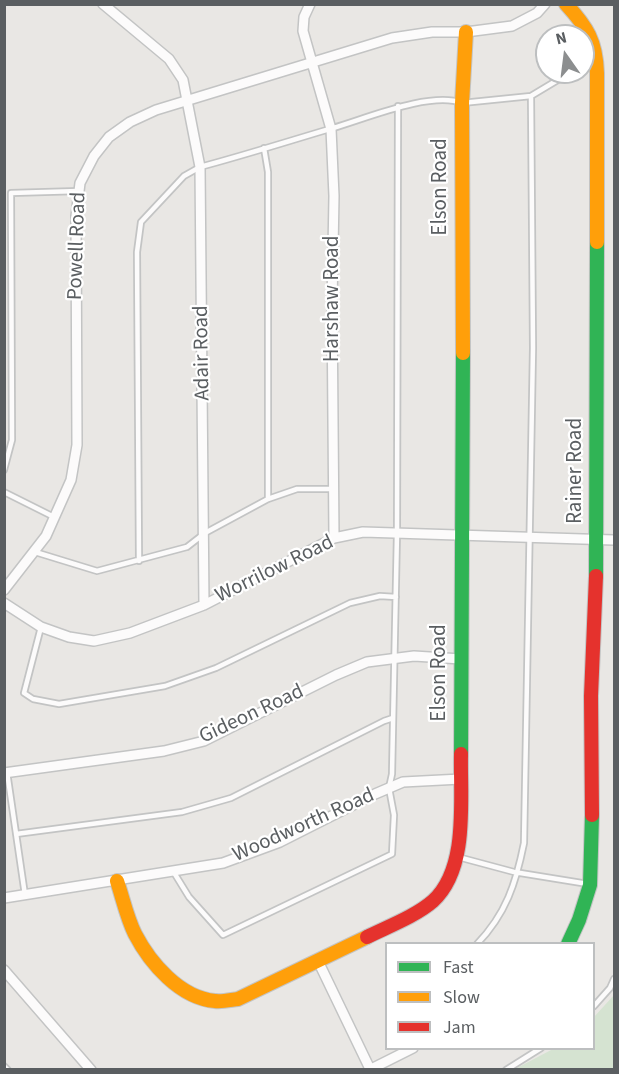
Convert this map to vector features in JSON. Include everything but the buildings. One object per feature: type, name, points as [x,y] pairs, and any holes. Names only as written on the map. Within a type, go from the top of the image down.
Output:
[{"type":"street","name":"Adair Road","points":[[103,4],[169,59],[183,80],[200,167],[204,604]]},
{"type":"street","name":"Harshaw Road","points":[[310,4],[304,17],[303,31],[331,129],[334,196],[332,304],[334,538]]},
{"type":"street","name":"Powell Road","points":[[4,590],[46,536],[71,480],[77,445],[76,216],[80,183],[94,156],[109,137],[130,122],[156,110],[312,62],[392,38],[432,32],[466,32],[512,26],[537,13],[546,4]]},
{"type":"street","name":"Rainer Road","points":[[566,4],[585,26],[597,51],[597,540],[591,696],[592,848],[590,885],[579,920],[569,942]]},
{"type":"street","name":"Elson Road","points":[[117,881],[136,936],[167,978],[188,992],[213,1001],[238,999],[406,918],[434,901],[448,880],[457,856],[460,834],[463,534],[462,103],[466,32]]},
{"type":"street","name":"Worrilow Road","points":[[4,603],[41,627],[69,637],[94,640],[130,633],[204,604],[334,538],[363,532],[615,540]]},
{"type":"street","name":"Gideon Road","points":[[6,772],[164,751],[204,741],[336,675],[367,662],[394,657],[460,659]]},
{"type":"street","name":"Woodworth Road","points":[[4,898],[223,863],[280,842],[403,782],[461,779]]},
{"type":"street","points":[[318,961],[370,1069],[409,1050]]},
{"type":"street","points":[[4,970],[91,1070]]},
{"type":"lane","points":[[139,561],[138,252],[141,222],[184,176],[200,167],[331,129],[398,106],[452,99],[462,103],[531,96],[551,84]]},
{"type":"lane","points":[[478,942],[512,892],[524,843],[533,348],[531,96]]},
{"type":"lane","points":[[173,871],[189,897],[223,935],[392,854],[394,815],[390,788],[397,532],[398,106]]},
{"type":"lane","points":[[264,148],[268,172],[268,499]]},
{"type":"lane","points":[[4,470],[12,440],[11,193],[79,191]]},
{"type":"lane","points":[[35,552],[97,571],[187,547],[205,533],[268,499],[297,489],[334,489]]},
{"type":"lane","points":[[4,492],[54,517]]},
{"type":"lane","points":[[41,627],[24,693],[33,699],[59,704],[102,698],[186,680],[216,668],[350,603],[380,596],[396,597]]},
{"type":"lane","points":[[16,834],[182,812],[231,798],[393,718]]},
{"type":"lane","points":[[6,772],[25,895]]},
{"type":"lane","points":[[457,856],[518,872],[590,885]]},
{"type":"lane","points":[[595,1005],[615,979]]},
{"type":"lane","points":[[506,1070],[538,1050]]},
{"type":"lane","points":[[4,1066],[8,1070]]},
{"type":"green space","points":[[614,995],[614,1069],[515,1069],[551,1050],[595,1050],[595,1016]]},
{"type":"traffic: fast","points":[[596,576],[597,242]]},
{"type":"traffic: fast","points":[[461,754],[463,353]]},
{"type":"traffic: fast","points":[[569,942],[579,920],[590,885],[592,815]]},
{"type":"traffic: slow","points":[[566,4],[580,20],[595,52],[597,242]]},
{"type":"traffic: slow","points":[[463,353],[462,103],[466,32]]},
{"type":"traffic: slow","points":[[117,881],[127,915],[141,945],[158,967],[178,986],[202,998],[218,1001],[238,999],[367,937]]},
{"type":"traffic: jam","points":[[592,815],[591,696],[596,576]]},
{"type":"traffic: jam","points":[[367,937],[418,912],[433,901],[444,887],[452,870],[460,832],[461,754]]}]
